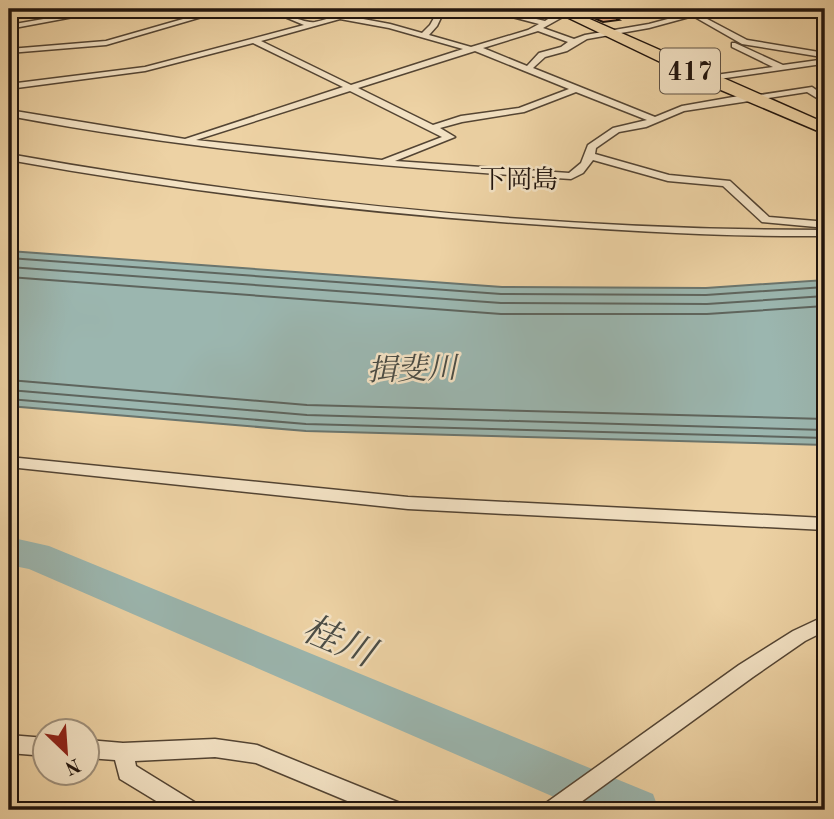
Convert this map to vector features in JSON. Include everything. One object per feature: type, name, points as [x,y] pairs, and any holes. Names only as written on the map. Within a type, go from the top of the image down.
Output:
[{"type":"highway","name":"417","points":[[559,10],[708,79],[825,129]]},
{"type":"street","points":[[64,9],[73,16]]},
{"type":"street","points":[[9,27],[112,9]]},
{"type":"street","points":[[9,51],[106,43],[225,9]]},
{"type":"street","points":[[269,9],[312,25]]},
{"type":"street","points":[[9,86],[145,69],[255,41],[361,9]]},
{"type":"street","points":[[424,35],[433,26],[442,9]]},
{"type":"street","points":[[490,9],[545,23]]},
{"type":"street","points":[[185,140],[472,48],[507,40],[537,28],[559,10]]},
{"type":"street","points":[[518,16],[526,11],[539,11]]},
{"type":"street","points":[[528,69],[540,57],[564,49],[574,42],[694,15],[745,42],[825,57],[822,62],[708,79]]},
{"type":"street","points":[[339,16],[472,48],[654,120]]},
{"type":"street","points":[[537,28],[574,42]]},
{"type":"street","points":[[255,41],[450,137],[382,162]]},
{"type":"street","points":[[745,42],[735,45],[782,68]]},
{"type":"street","points":[[432,128],[461,119],[521,110],[576,89]]},
{"type":"street","points":[[9,113],[276,153],[570,176],[581,171],[591,156],[592,147],[616,130],[643,125],[682,109],[809,89],[825,100]]},
{"type":"street","points":[[591,156],[668,178],[726,183],[766,220],[825,224]]},
{"type":"street","points":[[9,157],[136,179],[353,206],[702,232],[825,233]]},
{"type":"street","points":[[9,462],[408,503],[825,524]]},
{"type":"street","points":[[554,810],[746,671],[799,636],[825,624]]},
{"type":"street","points":[[9,744],[32,746]]},
{"type":"street","points":[[102,751],[215,748],[257,754],[393,810]]},
{"type":"street","points":[[123,752],[127,772],[189,810]]},
{"type":"water","name":"揖斐川","points":[[9,251],[502,287],[706,288],[825,280],[825,445],[306,431],[9,406]]},
{"type":"building","points":[[600,9],[619,20],[603,22],[580,12]]},
{"type":"waterway","name":"桂川","points":[[9,551],[36,556],[636,810]]},
{"type":"district","name":"下岡島","points":[[519,179]]}]
